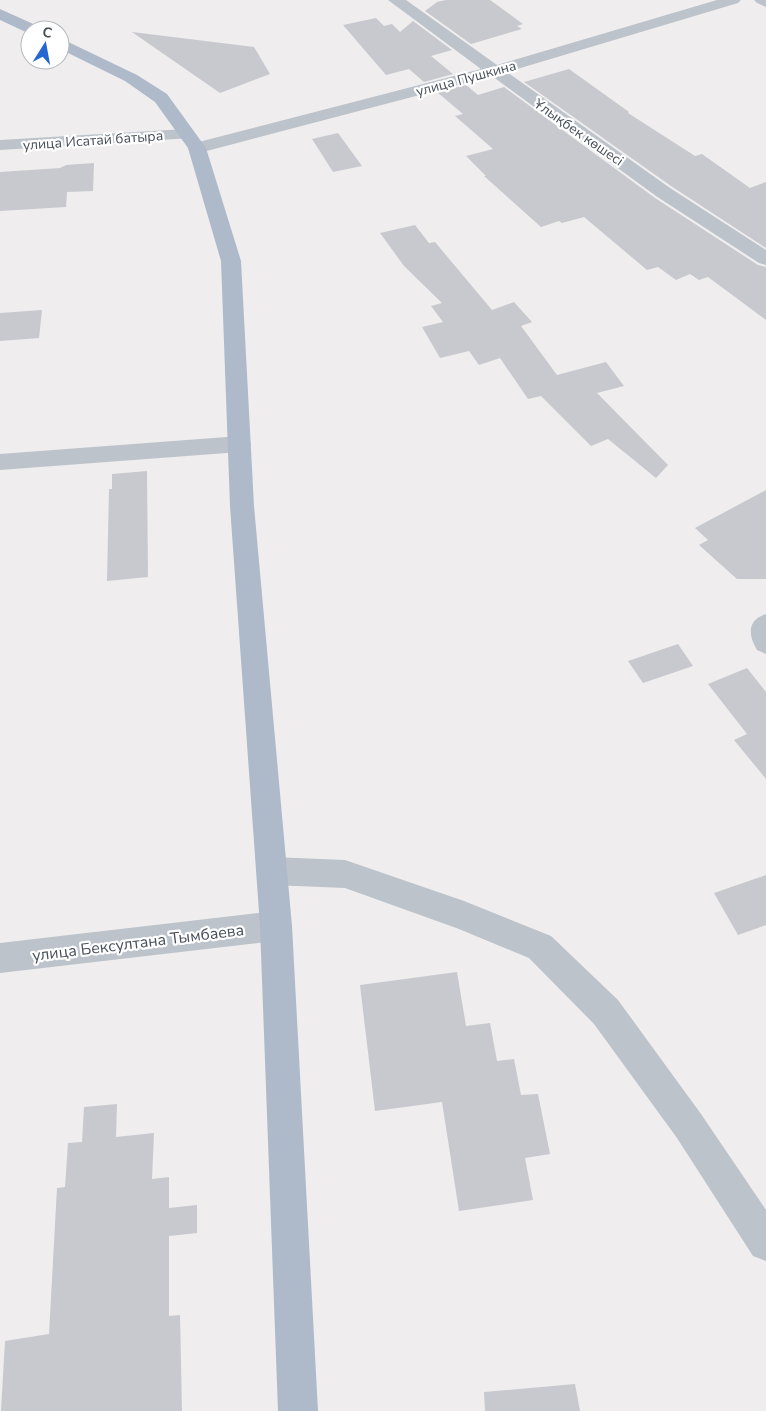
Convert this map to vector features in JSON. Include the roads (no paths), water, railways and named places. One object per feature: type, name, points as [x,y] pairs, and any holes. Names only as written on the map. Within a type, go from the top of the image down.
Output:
[{"type":"main road","points":[[0,14],[20,23]]},
{"type":"main road","points":[[70,48],[131,78],[160,98],[192,141],[232,261],[242,506],[276,926],[298,1411]]},
{"type":"street","name":"Ұлықбек көшесі","points":[[396,0],[492,71],[663,192],[766,259]]},
{"type":"street","name":"улица Пушкина","points":[[192,141],[492,71],[733,0]]},
{"type":"street","points":[[762,0],[766,2]]},
{"type":"street","name":"улица Исатай батыра","points":[[0,145],[192,141]]},
{"type":"street","points":[[0,462],[240,444]]},
{"type":"street","points":[[766,624],[764,626],[766,643]]},
{"type":"street","points":[[272,871],[344,874],[464,916],[540,947],[606,1012],[689,1126],[766,1243]]},
{"type":"street","name":"улица Бексултана Тымбаева","points":[[0,958],[276,926]]}]
